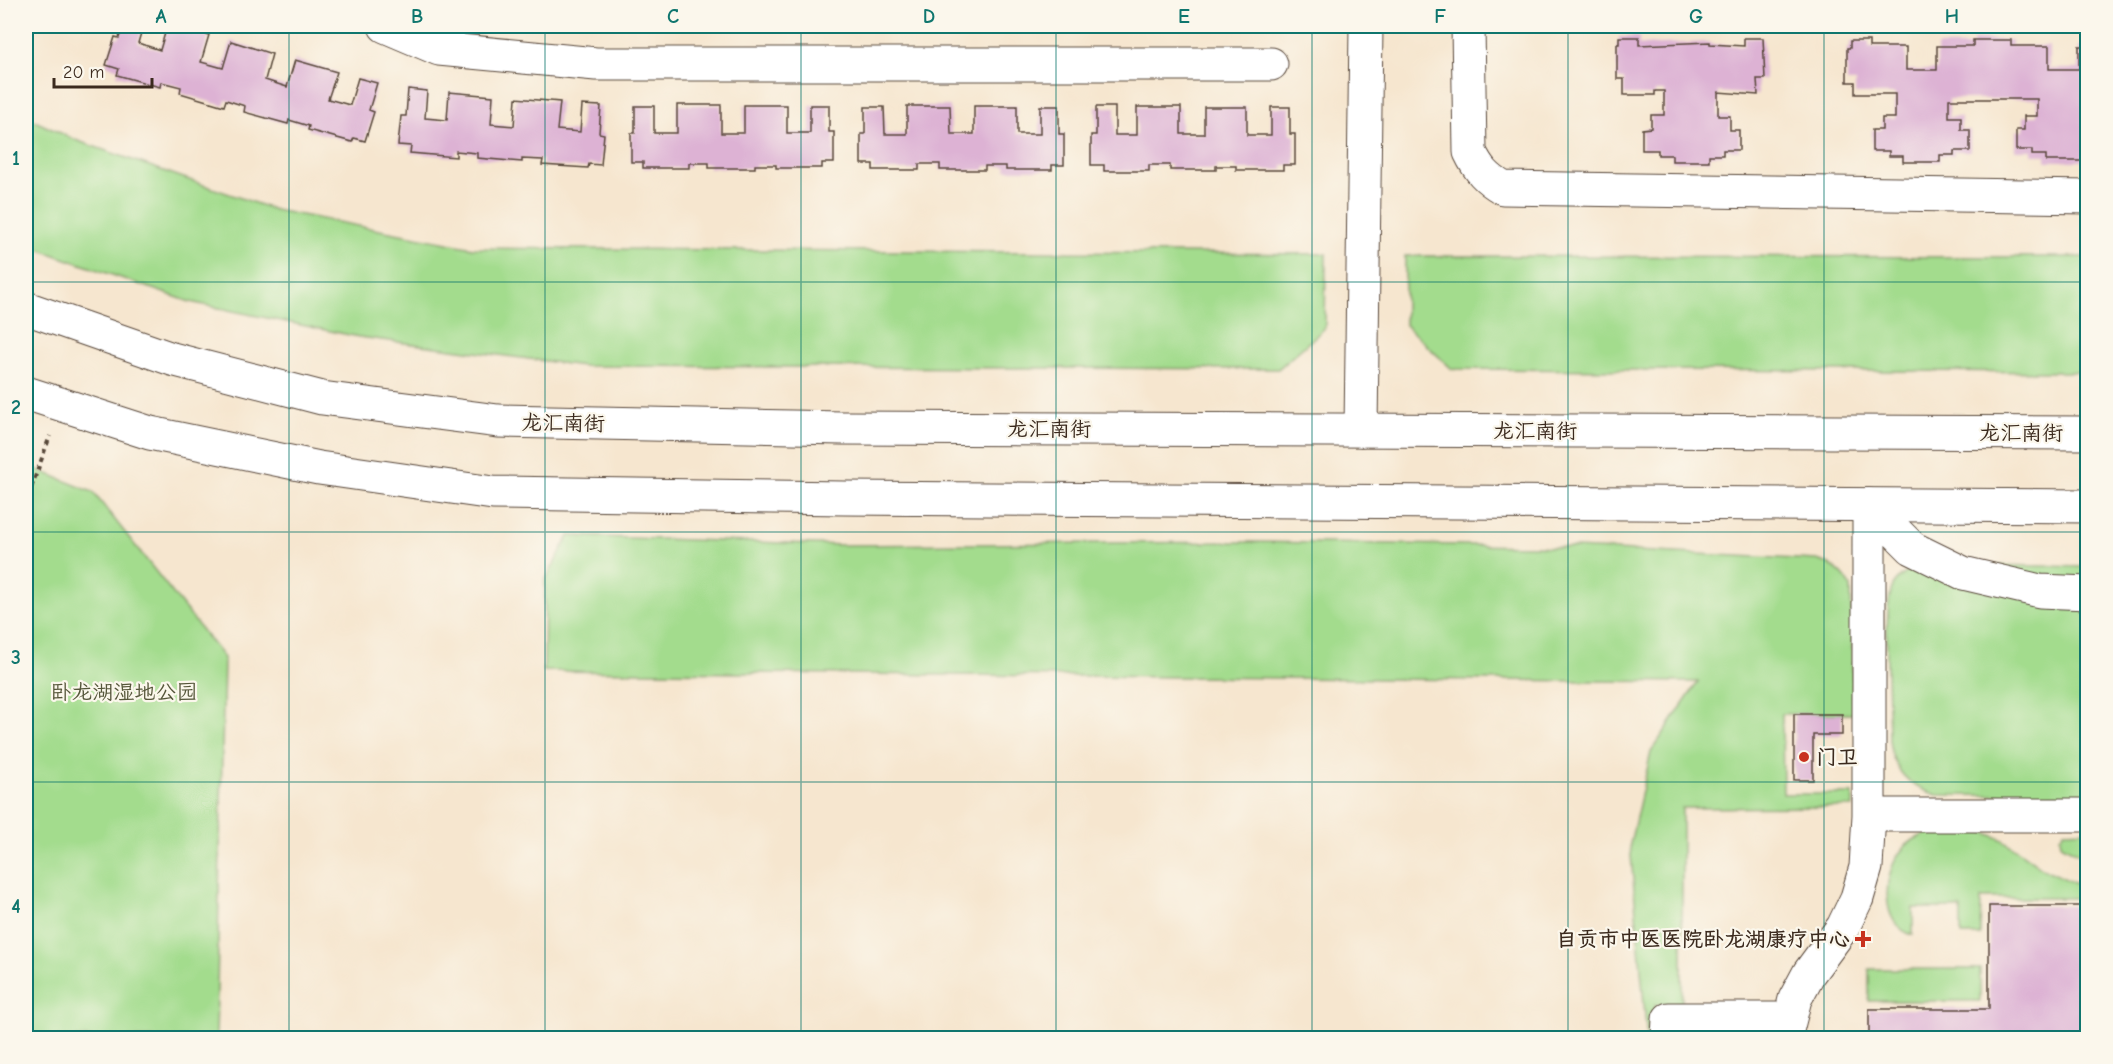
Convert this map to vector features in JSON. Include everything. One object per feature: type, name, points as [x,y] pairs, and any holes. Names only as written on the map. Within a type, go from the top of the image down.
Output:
[{"type":"main road","points":[[385,26],[439,49],[596,64],[1271,64]]},
{"type":"main road","points":[[1361,430],[1366,26]]},
{"type":"main road","points":[[1468,26],[1467,133],[1470,152],[1477,168],[1503,189],[2088,197]]},
{"type":"main road","name":"龙汇南街","points":[[26,308],[172,359],[322,398],[498,421],[842,428],[2088,433]]},
{"type":"main road","points":[[26,393],[150,433],[307,465],[493,493],[2088,506]]},
{"type":"main road","points":[[1869,505],[1912,548],[1963,573],[2040,591],[2088,593]]},
{"type":"main road","points":[[1668,1038],[1669,1019],[1787,1029],[1809,973],[1843,927],[1857,898],[1866,867],[1869,815],[1869,505]]},
{"type":"main road","points":[[1869,815],[2088,815]]},
{"type":"path","points":[[26,494],[30,491],[62,404]]},
{"type":"green space","points":[[26,117],[78,141],[275,210],[473,248],[1326,254],[1325,328],[1278,369],[583,366],[359,337],[190,302],[26,245]]},
{"type":"green space","points":[[1405,256],[2087,257],[2087,372],[1452,369],[1405,325]]},
{"type":"green space","name":"卧龙湖湿地公园","points":[[26,465],[93,492],[224,658],[216,1038],[26,1038]]},
{"type":"green space","points":[[569,536],[845,545],[1251,542],[1534,546],[1817,560],[1837,570],[1851,587],[1853,714],[1782,714],[1783,794],[1853,794],[1853,807],[1682,808],[1682,1006],[1655,1005],[1655,1038],[1647,1038],[1630,844],[1651,752],[1698,682],[544,671],[545,581]]},
{"type":"green space","points":[[1932,564],[2087,567],[2087,796],[1937,795],[1918,788],[1898,768],[1889,740],[1887,636],[1890,597],[1893,586],[1905,573],[1920,566]]},
{"type":"green space","points":[[2087,830],[2087,858],[2061,844],[2060,837],[2064,831]]},
{"type":"green space","points":[[1934,831],[1987,833],[2003,840],[2042,868],[2087,889],[2087,898],[1981,898],[1980,935],[1961,935],[1961,908],[1913,908],[1913,935],[1902,930],[1894,921],[1887,898],[1888,885],[1895,860],[1902,850],[1916,838]]},
{"type":"green space","points":[[1869,969],[1980,969],[1980,1001],[1869,1001]]},
{"type":"green space","points":[[1682,1034],[1764,1034],[1767,1038],[1681,1038]]},
{"type":"building","points":[[123,26],[143,26],[138,43],[160,50],[167,26],[176,26],[209,35],[201,62],[223,68],[231,41],[272,54],[265,80],[287,87],[295,60],[337,72],[328,99],[350,105],[358,78],[377,83],[369,110],[374,112],[365,141],[354,138],[352,142],[308,130],[309,126],[289,120],[288,124],[244,112],[245,106],[226,100],[224,106],[180,93],[181,87],[161,82],[160,87],[117,75],[119,69],[106,65],[115,37],[119,38]]},
{"type":"building","points":[[1619,37],[1639,37],[1639,45],[1710,42],[1710,44],[1744,46],[1744,38],[1763,38],[1765,79],[1757,79],[1758,95],[1718,92],[1718,116],[1730,116],[1730,130],[1739,130],[1739,150],[1723,150],[1723,155],[1709,155],[1709,161],[1672,161],[1672,155],[1658,155],[1658,150],[1642,150],[1642,129],[1651,128],[1651,115],[1664,115],[1664,91],[1655,91],[1655,95],[1624,95],[1624,79],[1617,79]]},
{"type":"building","points":[[1973,40],[2011,40],[2011,46],[2049,46],[2049,69],[2079,69],[2079,46],[2088,46],[2088,155],[2082,155],[2082,161],[2046,161],[2046,155],[2032,155],[2032,150],[2016,150],[2016,130],[2024,130],[2024,116],[2037,116],[2037,99],[1949,99],[1949,117],[1961,117],[1961,130],[1970,130],[1970,151],[1954,151],[1954,155],[1940,155],[1940,162],[1903,162],[1903,156],[1889,156],[1889,151],[1872,151],[1872,130],[1882,130],[1882,118],[1895,118],[1895,94],[1855,94],[1855,82],[1847,82],[1847,48],[1850,48],[1850,41],[1869,41],[1869,47],[1906,47],[1906,70],[1937,70],[1937,46],[1973,46]]},
{"type":"building","points":[[408,89],[427,91],[425,118],[447,120],[449,92],[493,96],[491,124],[514,126],[516,98],[560,102],[557,130],[580,132],[582,105],[601,106],[599,133],[604,134],[601,165],[589,164],[588,168],[542,165],[543,160],[522,159],[522,162],[477,158],[477,153],[456,151],[456,157],[410,153],[411,146],[398,145],[401,116],[406,116]]},
{"type":"building","points":[[677,105],[721,105],[721,133],[744,133],[744,105],[787,105],[787,133],[810,133],[810,105],[829,105],[829,132],[834,132],[834,163],[822,163],[822,168],[776,168],[776,165],[755,165],[755,168],[709,168],[709,163],[689,163],[689,168],[643,168],[643,162],[631,162],[631,133],[635,133],[635,106],[654,106],[654,133],[677,133]]},
{"type":"building","points":[[907,106],[950,106],[951,134],[974,134],[974,106],[1017,106],[1017,134],[1040,134],[1040,106],[1059,106],[1059,134],[1064,134],[1064,165],[1052,165],[1052,170],[1006,170],[1006,166],[985,166],[985,170],[940,170],[940,164],[919,164],[919,170],[873,170],[873,164],[861,164],[861,134],[865,134],[865,107],[884,107],[885,134],[907,134]]},
{"type":"building","points":[[1096,107],[1115,107],[1115,135],[1137,135],[1137,107],[1181,107],[1181,134],[1204,134],[1204,107],[1247,107],[1247,135],[1271,135],[1271,107],[1290,107],[1290,134],[1295,134],[1295,165],[1283,165],[1283,170],[1236,170],[1236,166],[1216,166],[1216,170],[1170,170],[1170,165],[1149,165],[1149,171],[1104,171],[1104,165],[1091,165],[1091,135],[1096,135]]},
{"type":"building","name":"门卫","points":[[1794,714],[1842,714],[1842,735],[1813,735],[1813,780],[1794,780]]},
{"type":"building","points":[[1989,906],[2088,906],[2088,1038],[1869,1038],[1869,1009],[1989,1009]]},
{"type":"place","name":"门卫","points":[[1804,757]]},
{"type":"place","name":"自贡市中医医院卧龙湖康疗中心","points":[[1863,939]]}]
